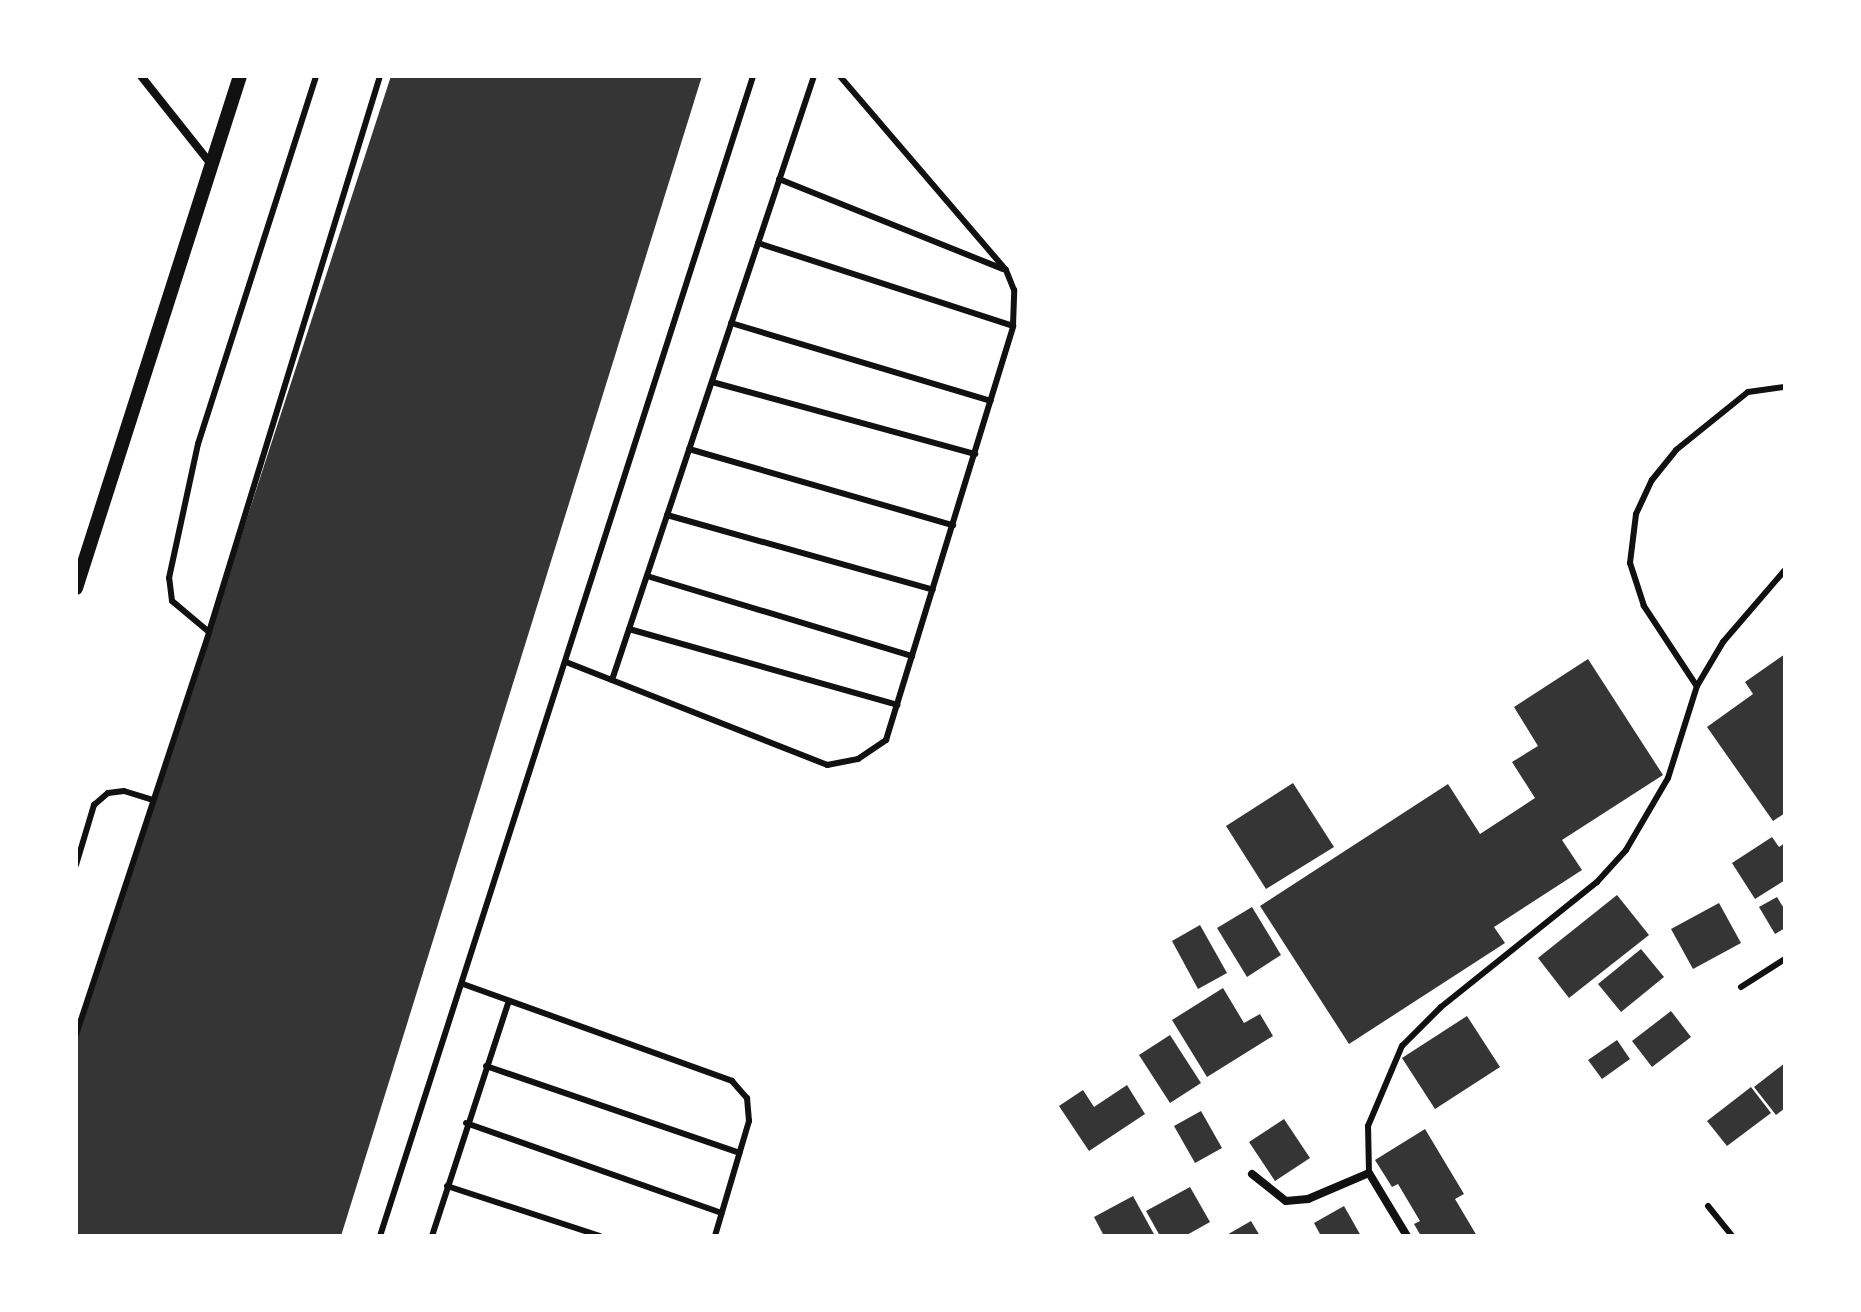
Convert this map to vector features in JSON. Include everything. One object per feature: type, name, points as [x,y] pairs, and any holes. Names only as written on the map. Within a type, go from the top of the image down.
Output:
[{"type":"street","points":[[141,76],[211,164]]},
{"type":"street","points":[[76,588],[240,76]]},
{"type":"street","points":[[1252,1174],[1286,1201],[1308,1199],[1369,1173],[1407,1236]]},
{"type":"lane","points":[[209,632],[172,601],[169,578],[198,444],[316,76]]},
{"type":"lane","points":[[76,1035],[209,632],[380,76]]},
{"type":"lane","points":[[380,1236],[753,76]]},
{"type":"lane","points":[[612,680],[814,76]]},
{"type":"lane","points":[[566,662],[827,765],[858,759],[886,740],[1013,326],[1014,290],[1006,270],[840,76]]},
{"type":"lane","points":[[779,179],[1006,270]]},
{"type":"lane","points":[[758,243],[1013,326]]},
{"type":"lane","points":[[731,323],[991,401]]},
{"type":"lane","points":[[712,382],[975,454]]},
{"type":"lane","points":[[1697,686],[1644,606],[1630,563],[1636,514],[1652,480],[1676,450],[1748,392],[1785,387]]},
{"type":"lane","points":[[689,449],[953,525]]},
{"type":"lane","points":[[667,515],[933,590]]},
{"type":"lane","points":[[1369,1173],[1368,1126],[1381,1087],[1402,1046],[1441,1007],[1597,882],[1626,850],[1668,778],[1697,686],[1723,642],[1785,570]]},
{"type":"lane","points":[[647,576],[912,656]]},
{"type":"lane","points":[[629,629],[897,705]]},
{"type":"lane","points":[[76,865],[94,805],[101,799],[124,791],[153,800]]},
{"type":"lane","points":[[1741,987],[1785,959]]},
{"type":"lane","points":[[463,984],[732,1081],[747,1098],[749,1121],[715,1236]]},
{"type":"lane","points":[[432,1236],[466,1123],[509,1001]]},
{"type":"lane","points":[[486,1066],[740,1153]]},
{"type":"lane","points":[[466,1123],[722,1213]]},
{"type":"lane","points":[[447,1186],[600,1236]]},
{"type":"lane","points":[[1708,1206],[1732,1236]]},
{"type":"building","points":[[391,76],[702,76],[341,1236],[76,1236],[76,1043]]},
{"type":"building","points":[[1785,654],[1785,813],[1773,821],[1707,727],[1753,694],[1745,682]]},
{"type":"building","points":[[1588,659],[1663,775],[1562,840],[1582,870],[1494,927],[1505,943],[1349,1044],[1260,906],[1448,784],[1480,834],[1535,798],[1512,762],[1538,746],[1514,707]]},
{"type":"building","points":[[1293,783],[1334,847],[1266,889],[1226,826]]},
{"type":"building","points":[[1772,837],[1779,847],[1785,843],[1785,880],[1755,899],[1732,863]]},
{"type":"building","points":[[1617,895],[1649,935],[1569,998],[1538,958]]},
{"type":"building","points":[[1777,897],[1785,910],[1785,928],[1775,934],[1759,907]]},
{"type":"building","points":[[1719,903],[1741,943],[1693,969],[1671,929]]},
{"type":"building","points":[[1252,907],[1281,955],[1247,977],[1217,928]]},
{"type":"building","points":[[1200,925],[1227,973],[1198,989],[1172,941]]},
{"type":"building","points":[[1641,949],[1664,977],[1621,1012],[1598,984]]},
{"type":"building","points":[[1223,988],[1244,1023],[1260,1014],[1273,1036],[1207,1077],[1172,1020]]},
{"type":"building","points":[[1671,1011],[1691,1037],[1652,1067],[1632,1041]]},
{"type":"building","points":[[1467,1016],[1500,1067],[1435,1109],[1402,1058]]},
{"type":"building","points":[[1170,1035],[1201,1083],[1170,1103],[1139,1055]]},
{"type":"building","points":[[1617,1040],[1630,1059],[1602,1079],[1588,1060]]},
{"type":"building","points":[[1785,1063],[1785,1108],[1776,1115],[1754,1087]]},
{"type":"building","points":[[1127,1085],[1145,1114],[1089,1151],[1059,1106],[1083,1090],[1094,1107]]},
{"type":"building","points":[[1751,1087],[1771,1113],[1727,1146],[1707,1121]]},
{"type":"building","points":[[1201,1111],[1222,1148],[1195,1163],[1174,1126]]},
{"type":"building","points":[[1284,1119],[1310,1158],[1275,1181],[1249,1142]]},
{"type":"building","points":[[1425,1129],[1464,1194],[1455,1199],[1477,1236],[1421,1236],[1414,1224],[1420,1221],[1398,1184],[1392,1187],[1375,1160]]},
{"type":"building","points":[[1190,1187],[1210,1222],[1185,1236],[1160,1236],[1146,1211]]},
{"type":"building","points":[[1133,1196],[1155,1236],[1104,1236],[1094,1217]]},
{"type":"building","points":[[1344,1206],[1361,1236],[1321,1236],[1314,1223]]},
{"type":"building","points":[[1251,1221],[1260,1236],[1225,1236]]}]
